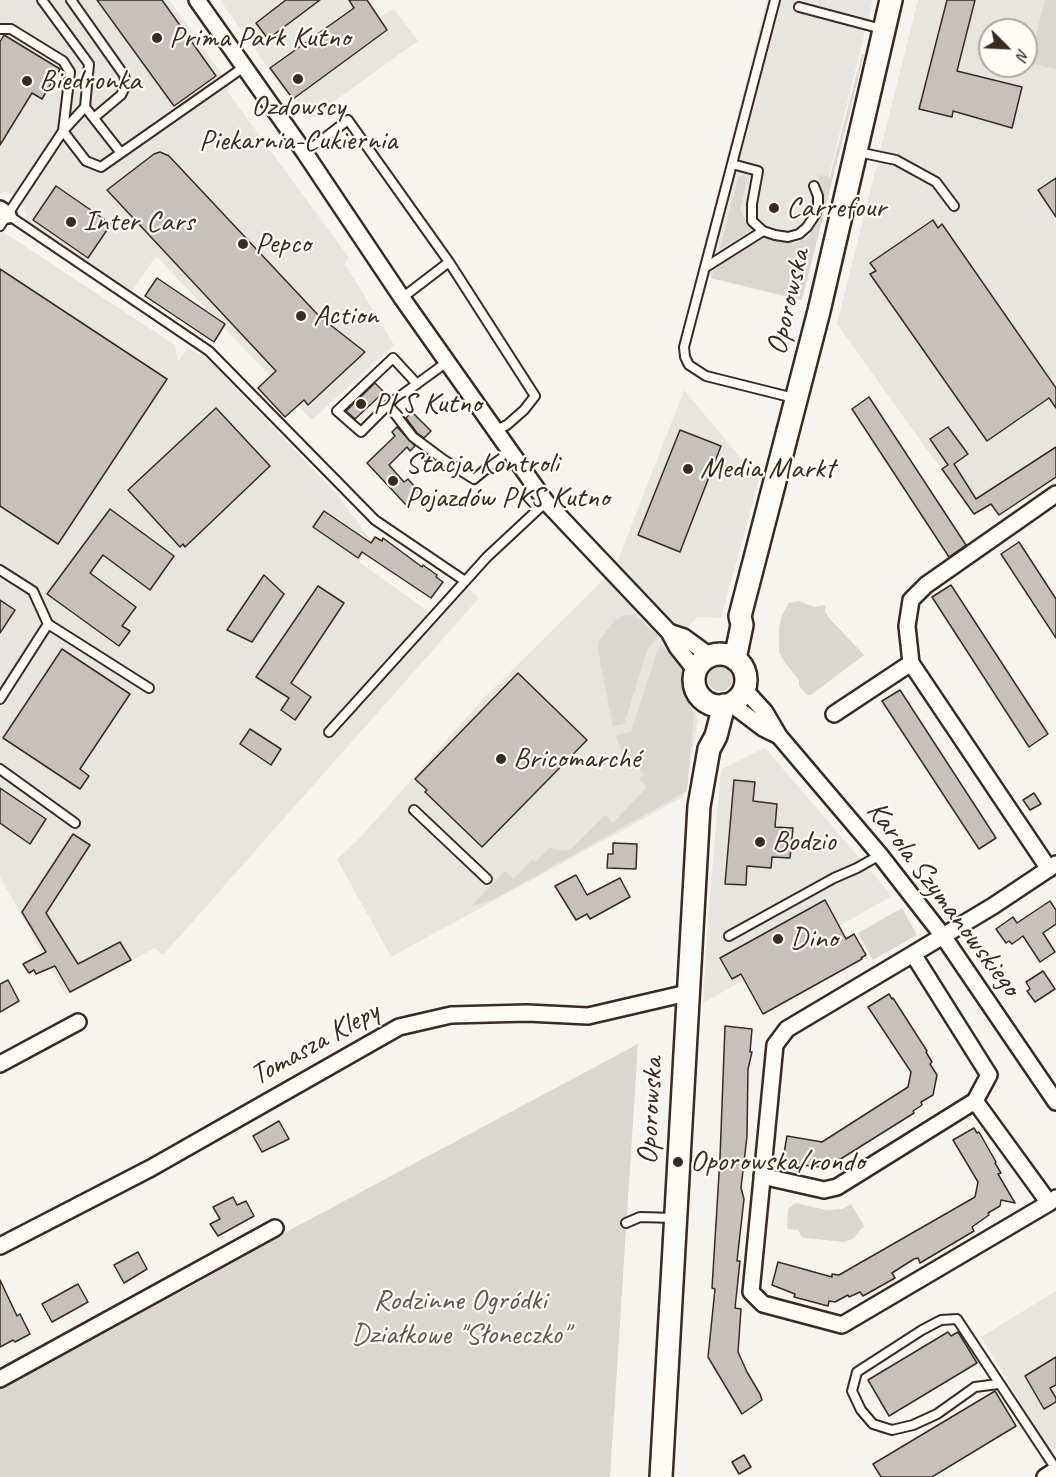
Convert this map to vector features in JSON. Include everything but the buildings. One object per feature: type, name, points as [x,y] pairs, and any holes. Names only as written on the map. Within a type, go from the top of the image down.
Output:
[{"type":"street","points":[[197,0],[305,153],[508,451],[546,502],[669,632],[684,637],[715,660],[744,670],[746,680],[733,699],[713,705],[703,699],[695,686],[715,660]]},
{"type":"street","name":"Oporowska","points":[[715,660],[742,626],[740,616],[819,310],[891,0]]},
{"type":"street","points":[[975,1101],[1053,1200],[842,1325],[763,1304],[751,1292],[776,1045],[787,1029],[943,936],[1052,867],[911,663],[907,626],[911,600],[926,585],[1056,494]]},
{"type":"street","points":[[834,714],[911,663]]},
{"type":"street","name":"Oporowska","points":[[703,699],[705,734],[709,749]]},
{"type":"street","name":"Oporowska","points":[[661,1477],[699,806],[709,749],[733,699]]},
{"type":"street","name":"Karola Szymanowskiego","points":[[733,699],[765,712],[779,736],[880,855],[943,936],[1054,1093]]},
{"type":"street","points":[[762,1176],[824,1190],[837,1187],[975,1101],[988,1074],[913,954]]},
{"type":"street","name":"Tomasza Klepy","points":[[0,1246],[151,1168],[399,1027],[451,1015],[527,1013],[588,1016],[687,993]]},
{"type":"street","points":[[0,1064],[78,1022]]},
{"type":"street","points":[[0,1379],[275,1228]]},
{"type":"street","points":[[1045,1477],[1056,1469]]},
{"type":"lane","points":[[42,0],[89,64],[85,107],[63,131],[3,217],[209,351],[375,520],[465,582]]},
{"type":"lane","points":[[71,0],[124,75],[126,85],[121,95],[94,117]]},
{"type":"lane","points":[[775,0],[684,347],[689,365],[706,376],[796,398]]},
{"type":"lane","points":[[799,7],[883,29]]},
{"type":"lane","points":[[0,29],[11,29],[63,61],[70,72],[63,131],[86,161],[101,167],[244,68]]},
{"type":"lane","points":[[85,107],[121,153]]},
{"type":"lane","points":[[305,153],[348,120],[449,262],[535,396],[524,410],[495,431]]},
{"type":"lane","points":[[856,151],[896,160],[936,182],[954,206]]},
{"type":"lane","points":[[732,164],[758,171],[751,213],[752,221],[763,231],[788,237],[799,234],[811,221],[818,206],[818,196],[814,186]]},
{"type":"lane","points":[[706,267],[763,231]]},
{"type":"lane","points":[[402,298],[449,262]]},
{"type":"lane","points":[[417,384],[393,358],[337,411],[361,432],[388,405],[417,384],[447,362]]},
{"type":"lane","points":[[388,405],[414,436],[444,460],[474,478],[508,451]]},
{"type":"lane","points":[[329,732],[465,582],[546,502]]},
{"type":"lane","points":[[0,570],[33,591],[48,624],[149,688]]},
{"type":"lane","points":[[0,699],[48,624]]},
{"type":"lane","points":[[0,770],[75,823]]},
{"type":"lane","points":[[414,810],[487,879]]},
{"type":"lane","points":[[729,936],[880,855]]},
{"type":"lane","points":[[626,1223],[640,1217],[675,1218]]},
{"type":"lane","points":[[998,1384],[975,1387],[937,1414],[913,1425],[892,1430],[873,1424],[861,1410],[852,1391],[856,1372],[941,1320],[957,1319],[1056,1469]]},
{"type":"shaded area","points":[[0,0],[169,0],[231,87],[227,91],[349,258],[345,264],[394,345],[312,420],[156,256],[131,292],[27,223],[24,205],[7,192],[0,194]]},
{"type":"shaded area","points":[[220,0],[368,0],[380,17],[394,9],[418,41],[318,113],[320,116],[308,118],[294,99],[291,101]]},
{"type":"shaded area","points":[[767,0],[873,0],[798,300],[697,274]]},
{"type":"shaded area","points":[[918,0],[1056,0],[1056,460],[974,515],[837,324]]},
{"type":"shaded area","points":[[0,230],[175,345],[178,362],[188,348],[208,359],[336,493],[371,540],[359,562],[429,612],[459,579],[479,598],[163,955],[155,948],[66,996],[0,877]]},
{"type":"shaded area","points":[[684,390],[759,480],[721,618],[698,617],[669,645],[686,668],[698,721],[683,797],[391,957],[337,859],[359,839],[483,699],[615,568]]},
{"type":"shaded area","points":[[765,748],[892,896],[703,1003],[721,769]]},
{"type":"shaded area","points":[[1056,1291],[1056,1448],[1050,1452],[981,1337]]},
{"type":"green space","points":[[1045,0],[1056,0],[1056,69],[1038,65],[1038,28]]},
{"type":"green space","points":[[862,54],[864,55],[802,300],[711,278],[714,271],[724,263],[763,238],[794,244],[807,238],[816,225],[823,193],[820,175],[830,177]]},
{"type":"green space","points":[[743,175],[747,179],[740,210],[747,222],[753,225],[753,229],[720,249],[738,178]]},
{"type":"green space","points":[[799,601],[814,607],[826,605],[825,611],[829,618],[864,655],[811,695],[807,695],[799,686],[799,680],[779,652],[779,628],[782,615],[789,603]]},
{"type":"green space","points":[[626,615],[634,615],[659,636],[648,648],[624,724],[613,726],[598,650],[599,641],[615,620]]},
{"type":"green space","points":[[662,645],[681,669],[684,694],[694,714],[687,791],[494,899],[470,907],[505,871],[513,879],[533,859],[536,862],[550,847],[559,851],[570,850],[605,815],[613,823],[647,787],[640,779],[644,774],[621,750],[615,735],[631,732],[657,652]]},
{"type":"green space","points":[[720,667],[729,670],[732,679],[729,688],[720,691],[711,688],[708,679],[711,670]]},
{"type":"green space","points":[[902,908],[917,935],[873,960],[858,933]]},
{"type":"green space","name":"Rodzinne Ogródki Działkowe \"Słoneczko\"","points":[[638,1044],[610,1477],[0,1477],[0,1389],[199,1282],[288,1231]]},
{"type":"green space","points":[[795,1203],[827,1210],[842,1209],[851,1204],[864,1226],[854,1238],[844,1242],[802,1237],[798,1230],[787,1229],[788,1209]]},
{"type":"place","name":"Prima Park Kutno","points":[[157,38]]},
{"type":"place","name":"Ozdowscy Piekarnia-Cukiernia","points":[[298,79]]},
{"type":"place","name":"Biedronka","points":[[27,81]]},
{"type":"place","name":"Carrefour","points":[[774,208]]},
{"type":"place","name":"Inter Cars","points":[[71,222]]},
{"type":"place","name":"Pepco","points":[[243,244]]},
{"type":"place","name":"Action","points":[[301,316]]},
{"type":"place","name":"PKS Kutno","points":[[361,404]]},
{"type":"place","name":"Media Markt","points":[[688,469]]},
{"type":"place","name":"Stacja Kontroli Pojazdów PKS Kutno","points":[[393,481]]},
{"type":"place","name":"Bricomarché","points":[[501,759]]},
{"type":"place","name":"Bodzio","points":[[760,842]]},
{"type":"place","name":"Dino","points":[[778,939]]},
{"type":"place","name":"Oporowska/rondo","points":[[678,1162]]}]
